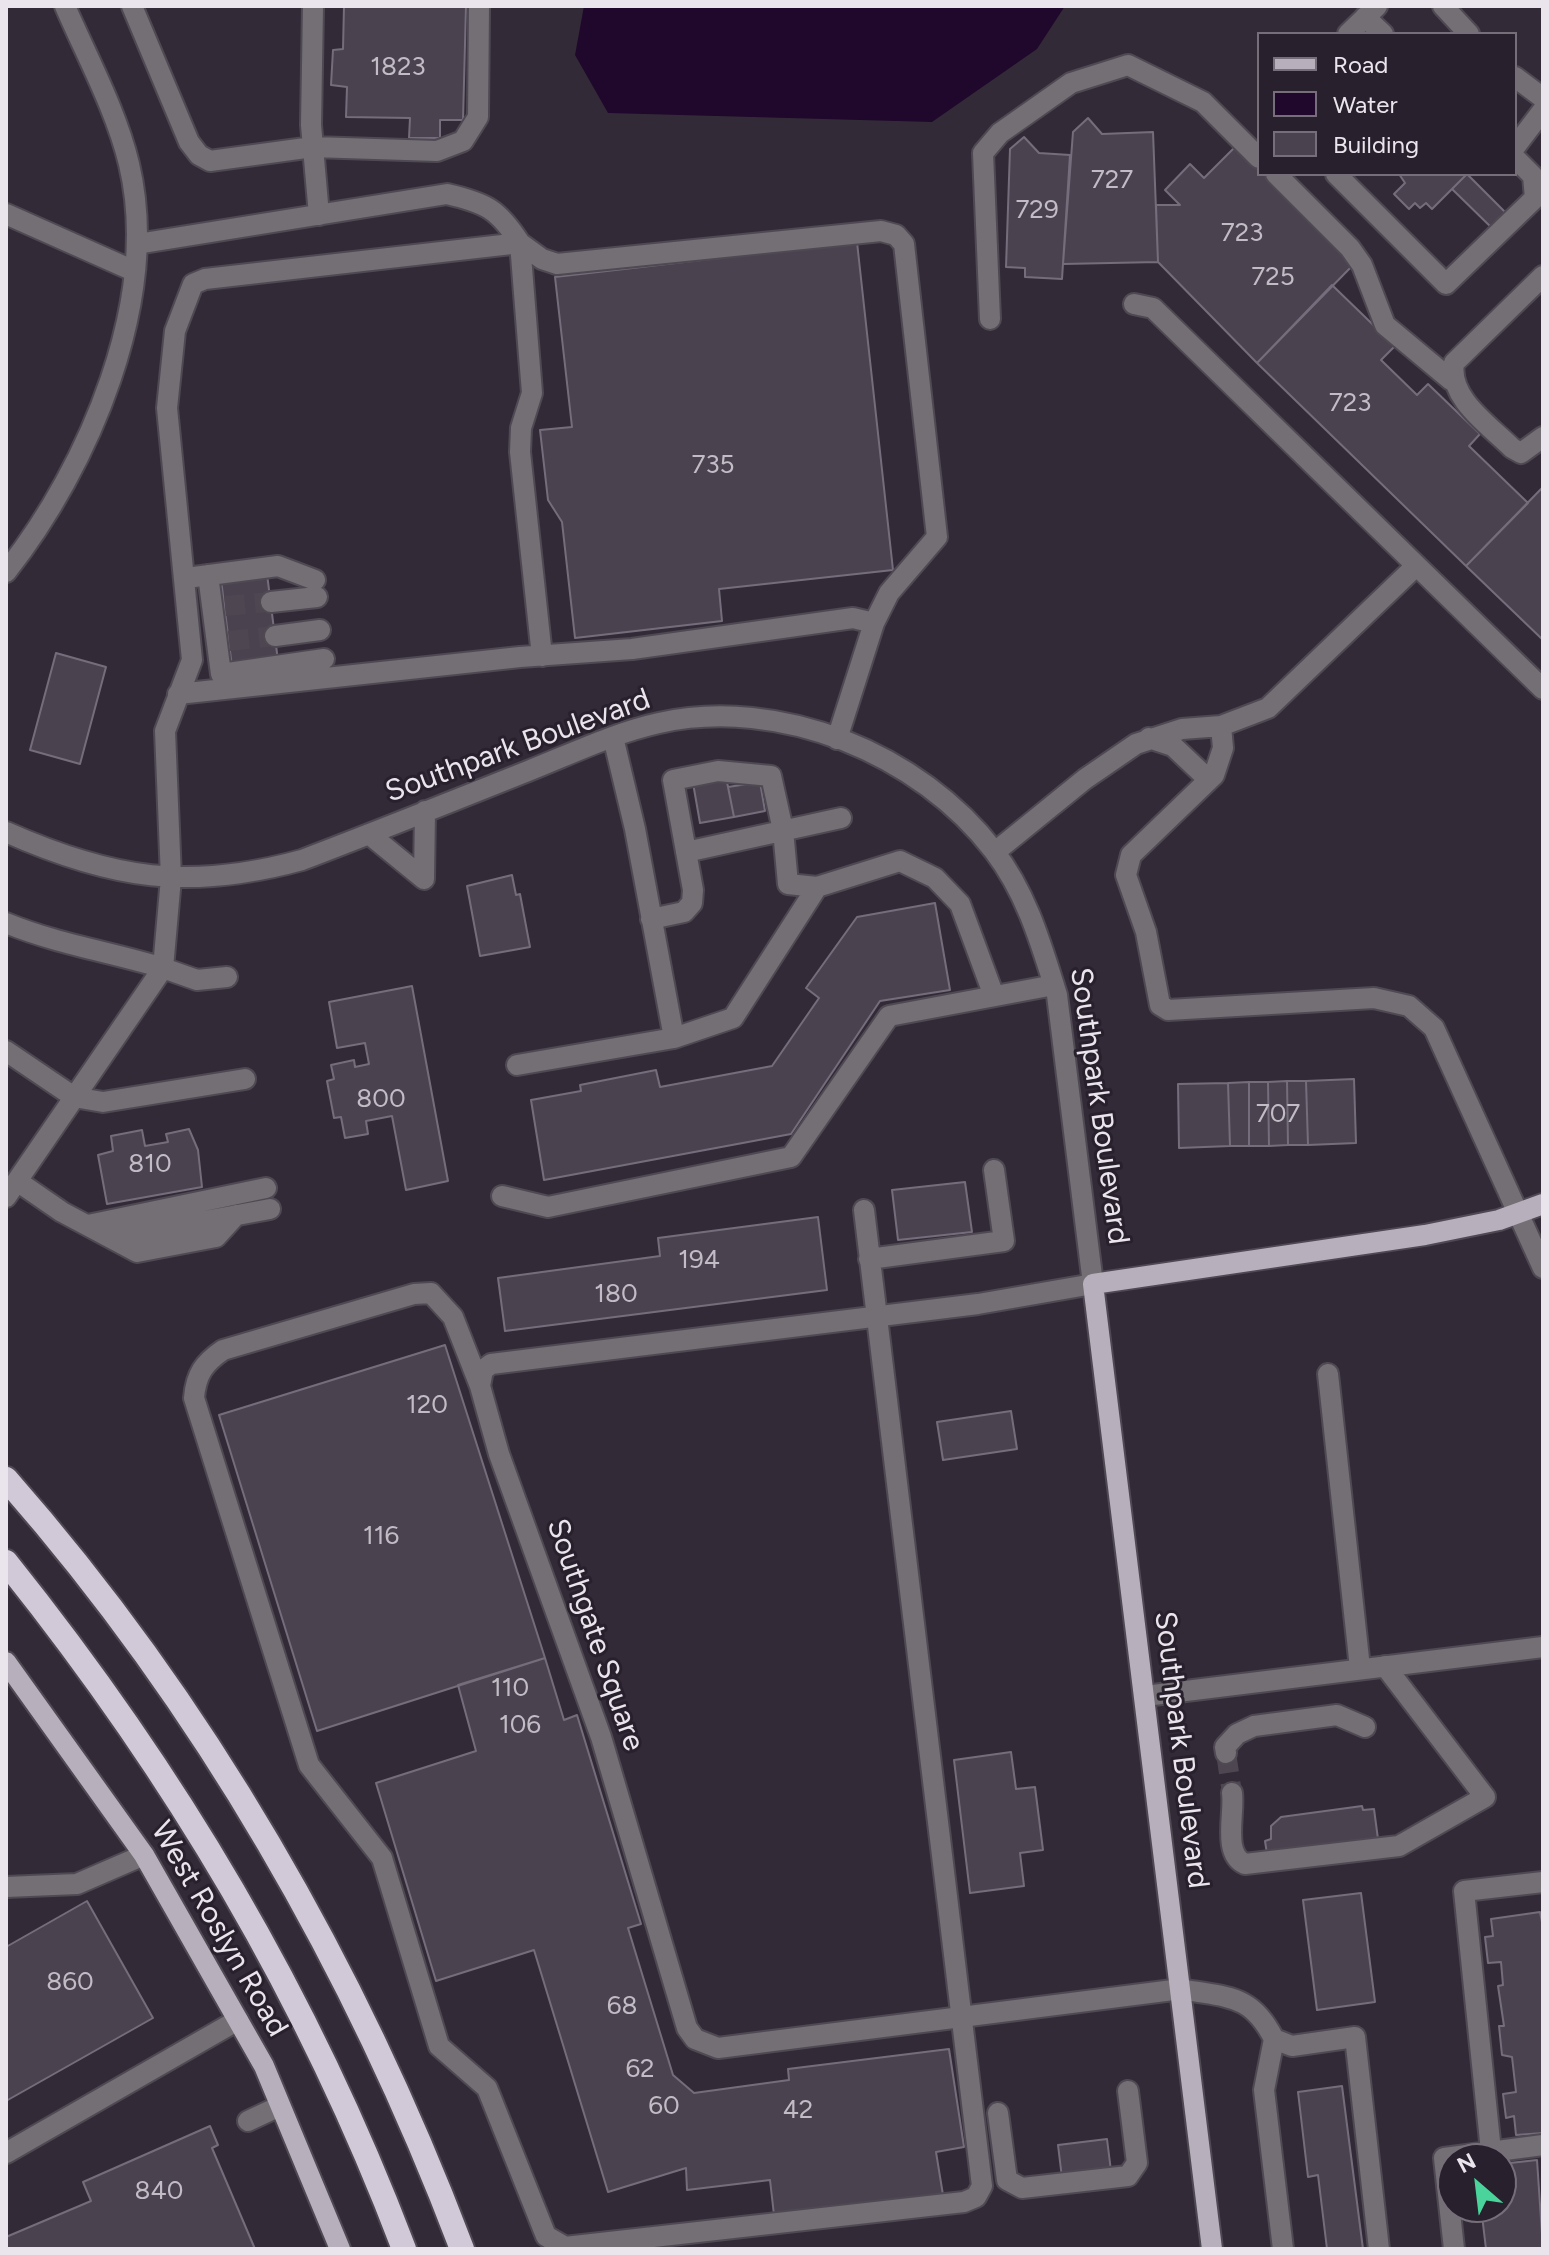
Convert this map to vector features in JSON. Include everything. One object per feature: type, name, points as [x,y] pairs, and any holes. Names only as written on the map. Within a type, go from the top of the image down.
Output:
[{"type":"highway","points":[[6,1479],[119,1621],[258,1825],[321,1933],[376,2047],[462,2249]]},
{"type":"highway","points":[[6,1562],[70,1642],[157,1764],[272,1954],[336,2084],[404,2249]]},
{"type":"main road","points":[[1093,1284],[1425,1235],[1543,1204]]},
{"type":"main road","name":"Southpark Boulevard","points":[[1093,1284],[1212,2249]]},
{"type":"main road","name":"West Roslyn Road","points":[[6,1663],[144,1855],[264,2066],[340,2249]]},
{"type":"street","points":[[6,572],[72,466],[93,420],[121,343],[137,244],[129,162],[65,6]]},
{"type":"street","points":[[132,6],[189,142],[199,155],[210,161],[313,147],[437,151],[463,141],[478,117],[479,6]]},
{"type":"street","points":[[313,6],[313,147],[319,215]]},
{"type":"street","points":[[1443,6],[1467,32]]},
{"type":"street","points":[[1350,32],[1371,12],[1382,32]]},
{"type":"street","points":[[990,319],[983,153],[1000,133],[1071,83],[1128,65],[1203,102],[1257,156]]},
{"type":"street","points":[[1517,78],[1543,98]]},
{"type":"street","points":[[1517,144],[1543,110]]},
{"type":"street","points":[[1338,176],[1446,284],[1535,198],[1533,176],[1517,160]]},
{"type":"street","points":[[1278,176],[1350,248],[1362,265],[1385,325],[1451,380],[1460,395],[1512,448],[1521,453],[1543,437]]},
{"type":"street","points":[[137,244],[447,194],[477,201],[502,216],[520,243],[542,259],[557,264],[881,231],[896,235],[904,244],[937,537],[889,593],[874,623],[837,739]]},
{"type":"street","points":[[6,214],[134,271]]},
{"type":"street","points":[[88,1224],[268,1198],[234,1205],[216,1237],[137,1252],[88,1224],[11,1189],[163,968],[171,878],[165,731],[192,660],[167,408],[175,331],[193,284],[205,279],[520,243]]},
{"type":"street","points":[[520,243],[532,393],[521,428],[520,452],[542,656]]},
{"type":"street","points":[[1451,380],[1454,363],[1543,276]]},
{"type":"street","points":[[1134,304],[1153,308],[1543,689]]},
{"type":"street","points":[[185,579],[278,566],[316,588],[271,602]]},
{"type":"street","points":[[995,852],[1085,779],[1149,738],[1182,729],[1221,726],[1246,719],[1284,696],[1416,566]]},
{"type":"street","points":[[208,575],[219,607],[223,642],[221,674],[324,659]]},
{"type":"street","points":[[178,694],[662,646],[853,618],[874,623]]},
{"type":"street","points":[[275,636],[320,630]]},
{"type":"street","name":"Southpark Boulevard","points":[[6,832],[72,861],[121,872],[171,878],[255,873],[302,860],[613,737],[658,723],[714,718],[781,724],[837,739],[888,759],[922,781],[962,814],[995,852],[1033,918],[1054,985],[1093,1284]]},
{"type":"street","points":[[1221,726],[1221,762],[1209,780],[1131,855],[1126,864],[1126,875],[1146,932],[1160,1005],[1168,1010],[1374,998],[1409,1006],[1434,1028],[1543,1268]]},
{"type":"street","points":[[613,737],[627,789],[674,1038]]},
{"type":"street","points":[[1149,738],[1173,746],[1209,780]]},
{"type":"street","points":[[651,919],[684,912],[692,903],[673,780],[718,771],[771,776],[783,830],[788,884],[817,887],[900,861],[935,878],[960,904],[994,996]]},
{"type":"street","points":[[369,834],[424,879],[425,811]]},
{"type":"street","points":[[686,852],[841,818]]},
{"type":"street","points":[[517,1065],[674,1038],[733,1018],[817,887]]},
{"type":"street","points":[[6,923],[43,938],[104,950],[197,980],[227,977]]},
{"type":"street","points":[[502,1196],[548,1207],[791,1157],[889,1016],[1054,985]]},
{"type":"street","points":[[6,1051],[74,1097],[103,1102],[245,1079]]},
{"type":"street","points":[[869,1259],[1004,1241],[994,1170]]},
{"type":"street","points":[[88,1224],[219,1191],[234,1205]]},
{"type":"street","points":[[864,1210],[962,2018]]},
{"type":"street","points":[[480,1386],[483,1370],[491,1364],[978,1304],[1093,1284]]},
{"type":"street","name":"Southgate Square","points":[[962,2018],[982,2186],[976,2197],[964,2202],[565,2247],[546,2236],[487,2088],[439,2046],[382,1858],[309,1765],[194,1398],[195,1379],[200,1370],[223,1350],[414,1294],[431,1293],[453,1317],[480,1386],[499,1454],[601,1737],[687,2028],[706,2046],[718,2048],[1181,1989],[1246,2001],[1262,2014],[1274,2039]]},
{"type":"street","points":[[1328,1374],[1360,1668]]},
{"type":"street","points":[[1145,1696],[1543,1647]]},
{"type":"street","points":[[1232,1793],[1231,1838],[1235,1855],[1245,1864],[1399,1846],[1485,1797],[1385,1666]]},
{"type":"street","points":[[1226,1753],[1225,1747],[1237,1734],[1254,1726],[1337,1715],[1365,1727]]},
{"type":"street","points":[[6,1887],[77,1884],[144,1855]]},
{"type":"street","points":[[1490,2143],[1464,1891],[1543,1882]]},
{"type":"street","points":[[6,2153],[238,2020]]},
{"type":"street","points":[[1283,2249],[1264,2090],[1274,2039],[1292,2046],[1355,2037],[1379,2249]]},
{"type":"street","points":[[998,2113],[1007,2180],[1022,2188],[1128,2176],[1137,2163],[1128,2091]]},
{"type":"street","points":[[248,2121],[280,2106]]},
{"type":"street","points":[[1517,2148],[1543,2145]]},
{"type":"street","points":[[1451,2223],[1454,2249]]},
{"type":"water","points":[[584,6],[1065,6],[1037,49],[932,122],[608,113],[575,55]]},
{"type":"building","points":[[344,6],[466,6],[463,120],[440,120],[440,138],[409,138],[410,118],[346,117],[347,87],[331,85],[333,50],[343,49]]},
{"type":"building","points":[[1088,118],[1102,134],[1153,132],[1158,262],[1063,264],[1073,132]]},
{"type":"building","points":[[1024,137],[1039,153],[1070,155],[1062,279],[1025,277],[1025,268],[1006,267],[1010,149]]},
{"type":"building","points":[[1237,145],[1257,164],[1257,176],[1269,176],[1356,262],[1257,363],[1158,262],[1156,205],[1180,205],[1165,190],[1190,164],[1204,178]]},
{"type":"building","points":[[1400,176],[1465,176],[1432,209],[1426,203],[1420,208],[1415,203],[1409,209],[1394,194],[1405,183]]},
{"type":"building","points":[[1465,176],[1469,176],[1509,216],[1495,231],[1452,189]]},
{"type":"building","points":[[857,242],[893,570],[719,589],[722,621],[575,638],[562,522],[548,500],[540,430],[572,427],[555,277]]},
{"type":"building","points":[[1332,285],[1395,346],[1381,360],[1417,395],[1428,384],[1480,434],[1469,446],[1528,503],[1466,566],[1257,363]]},
{"type":"building","points":[[1543,487],[1543,640],[1466,566]]},
{"type":"building","points":[[267,574],[278,661],[232,667],[221,580]]},
{"type":"building","points":[[56,653],[106,667],[80,764],[30,750]]},
{"type":"building","points":[[726,777],[734,817],[700,823],[693,783]]},
{"type":"building","points":[[760,782],[765,811],[734,817],[728,787]]},
{"type":"building","points":[[512,875],[516,895],[520,894],[530,947],[480,956],[467,886]]},
{"type":"building","points":[[935,903],[950,990],[880,1001],[791,1134],[544,1180],[531,1100],[581,1091],[580,1085],[656,1070],[660,1087],[772,1066],[819,998],[806,988],[857,917]]},
{"type":"building","points":[[412,986],[448,1181],[406,1190],[392,1116],[366,1121],[368,1134],[345,1138],[341,1117],[334,1118],[327,1081],[334,1079],[331,1065],[354,1060],[355,1067],[369,1064],[365,1043],[337,1048],[329,1002]]},
{"type":"building","points":[[1354,1079],[1356,1143],[1308,1145],[1306,1081]]},
{"type":"building","points":[[1287,1081],[1288,1145],[1269,1146],[1268,1082]]},
{"type":"building","points":[[1287,1081],[1306,1081],[1308,1145],[1288,1145]]},
{"type":"building","points":[[1249,1082],[1268,1082],[1269,1146],[1249,1146]]},
{"type":"building","points":[[1249,1082],[1249,1146],[1230,1146],[1228,1083]]},
{"type":"building","points":[[1228,1083],[1230,1146],[1179,1148],[1178,1084]]},
{"type":"building","points":[[189,1129],[198,1150],[202,1187],[107,1204],[98,1155],[113,1151],[111,1136],[142,1130],[145,1146],[168,1142],[166,1134]]},
{"type":"building","points":[[965,1182],[972,1232],[898,1240],[892,1190]]},
{"type":"building","points":[[818,1217],[827,1290],[505,1331],[498,1278],[660,1256],[658,1238]]},
{"type":"building","points":[[445,1345],[545,1658],[317,1731],[219,1415]]},
{"type":"building","points":[[1011,1411],[1017,1449],[943,1460],[937,1422]]},
{"type":"building","points":[[545,1658],[564,1720],[577,1715],[641,1924],[628,1928],[673,2075],[694,2093],[789,2080],[788,2069],[949,2049],[964,2147],[936,2152],[943,2195],[774,2215],[770,2180],[687,2190],[686,2168],[608,2192],[534,1950],[436,1981],[376,1783],[476,1751],[458,1685]]},
{"type":"building","points":[[1011,1752],[1016,1789],[1035,1787],[1043,1850],[1020,1853],[1024,1886],[970,1893],[954,1760]]},
{"type":"building","points":[[1362,1806],[1363,1810],[1374,1809],[1378,1839],[1267,1854],[1265,1841],[1271,1839],[1271,1826],[1281,1817]]},
{"type":"building","points":[[1361,1893],[1375,2002],[1317,2010],[1303,1900]]},
{"type":"building","points":[[87,1901],[153,2018],[6,2101],[6,1947]]},
{"type":"building","points":[[1540,1912],[1543,1927],[1543,2133],[1516,2135],[1514,2116],[1506,2118],[1503,2094],[1516,2092],[1512,2057],[1502,2055],[1499,2026],[1504,2026],[1498,1986],[1503,1985],[1501,1962],[1488,1963],[1485,1937],[1493,1936],[1491,1919]]},
{"type":"building","points":[[1342,2086],[1363,2249],[1327,2249],[1318,2175],[1308,2177],[1298,2092]]},
{"type":"building","points":[[210,2126],[218,2145],[212,2148],[255,2249],[6,2249],[6,2237],[91,2201],[83,2182]]},
{"type":"building","points":[[1107,2139],[1111,2171],[1062,2178],[1058,2145]]},
{"type":"building","points":[[1537,2160],[1543,2249],[1486,2249],[1483,2223],[1517,2223],[1517,2162]]},
{"type":"tunnel","points":[[225,606],[271,602]]},
{"type":"tunnel","points":[[229,641],[275,636]]},
{"type":"tunnel","points":[[1226,1753],[1232,1793]]}]
